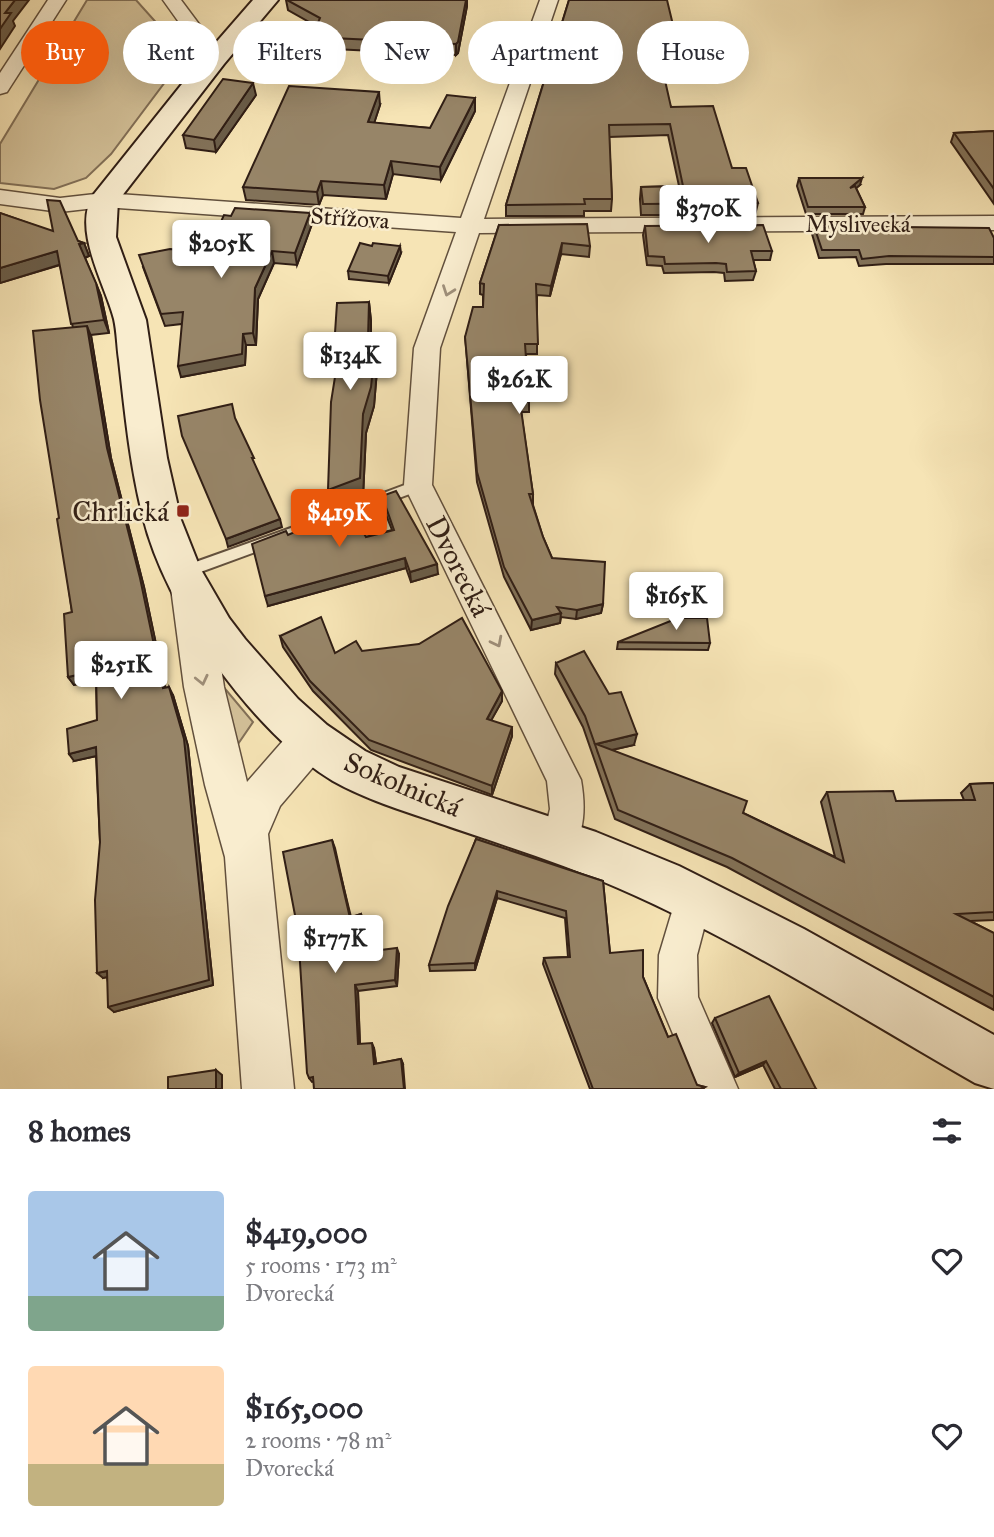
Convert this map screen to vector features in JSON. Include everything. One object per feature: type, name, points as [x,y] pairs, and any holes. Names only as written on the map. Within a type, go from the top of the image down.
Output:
[{"type":"main road","points":[[219,54],[266,0]]},
{"type":"main road","points":[[104,200],[195,84]]},
{"type":"main road","name":"Sokolnická","points":[[104,200],[101,237],[130,320],[157,499],[170,546],[186,580],[230,652],[259,687],[311,739],[349,766],[390,785],[629,868],[694,898],[994,1064]]},
{"type":"street","points":[[0,88],[57,0]]},
{"type":"street","points":[[172,0],[187,21]]},
{"type":"street","name":"Dvorecká","points":[[549,0],[427,348],[418,485],[564,780],[568,791],[568,808],[559,843]]},
{"type":"street","name":"Střížova","points":[[0,197],[60,205],[104,200],[471,226]]},
{"type":"street","name":"Myslivecká","points":[[471,226],[994,223]]},
{"type":"street","points":[[186,580],[198,664],[226,789],[246,850]]},
{"type":"street","points":[[268,1089],[246,834],[250,819],[264,792],[311,739]]},
{"type":"street","points":[[694,898],[678,955],[678,998],[686,1022],[717,1089]]},
{"type":"lane","points":[[186,580],[418,485]]},
{"type":"shaded area","points":[[87,0],[136,0],[155,21],[123,21],[123,84],[164,84],[111,154],[86,178],[54,189],[0,183],[0,144],[36,84],[109,84],[109,21],[74,21]]},
{"type":"shaded area","points":[[216,678],[253,722],[238,744]]},
{"type":"building","points":[[0,0],[15,0],[5,13],[11,13],[0,29]]},
{"type":"building","points":[[287,0],[466,0],[456,44],[454,21],[360,21],[360,39],[346,39],[346,21],[319,21],[320,18]]},
{"type":"building","points":[[569,0],[667,0],[672,21],[637,21],[637,84],[666,84],[671,107],[713,106],[732,168],[746,168],[758,203],[643,204],[641,187],[683,186],[670,124],[609,125],[612,199],[584,199],[585,204],[506,205],[543,84],[623,84],[623,21],[563,21]]},
{"type":"building","points":[[223,79],[233,80],[233,84],[252,84],[214,140],[183,135]]},
{"type":"building","points":[[289,86],[379,92],[368,122],[430,128],[447,95],[475,98],[440,167],[391,161],[384,185],[321,181],[317,192],[243,187]]},
{"type":"building","points":[[994,131],[994,189],[954,133]]},
{"type":"building","points":[[799,178],[862,178],[850,188],[855,186],[865,207],[808,207]]},
{"type":"building","points":[[47,200],[60,201],[78,241],[84,243],[79,244],[96,283],[104,320],[71,324],[57,251],[0,268],[0,213],[53,231]]},
{"type":"building","points":[[235,208],[310,213],[295,253],[272,251],[255,288],[253,333],[243,334],[242,354],[178,366],[183,312],[161,314],[139,255],[170,249],[207,252],[224,215],[231,216]]},
{"type":"building","points":[[587,224],[590,246],[562,243],[551,286],[536,284],[538,344],[525,344],[529,402],[520,402],[533,494],[529,494],[543,537],[552,558],[605,562],[603,604],[577,610],[557,607],[561,613],[532,620],[504,567],[477,472],[465,337],[473,307],[483,307],[484,284],[480,283],[499,225]]},
{"type":"building","points":[[763,225],[772,251],[751,251],[756,271],[727,272],[726,264],[716,263],[665,264],[664,257],[648,256],[645,226]]},
{"type":"building","points":[[814,226],[989,228],[994,238],[994,257],[889,256],[862,259],[859,250],[822,250]]},
{"type":"building","points":[[360,243],[400,246],[388,276],[348,271]]},
{"type":"building","points":[[369,302],[368,339],[376,339],[371,387],[363,414],[360,478],[328,490],[331,402],[342,333],[335,333],[337,303]]},
{"type":"building","points":[[87,326],[107,448],[140,578],[163,688],[169,687],[184,739],[209,980],[108,1007],[107,971],[97,973],[95,900],[100,842],[96,747],[69,754],[67,729],[97,720],[96,671],[68,677],[64,614],[72,612],[40,400],[33,331]]},
{"type":"building","points":[[232,404],[235,418],[280,519],[226,539],[182,436],[178,416]]},
{"type":"building","points":[[396,491],[437,564],[410,572],[405,558],[265,596],[252,544],[286,531],[288,535],[350,508],[366,537],[394,530],[382,496]]},
{"type":"building","points":[[321,617],[335,653],[356,641],[362,651],[419,644],[462,618],[502,691],[487,719],[512,727],[492,786],[369,740],[310,681],[280,636]]},
{"type":"building","points":[[678,618],[707,618],[710,643],[618,642]]},
{"type":"building","points":[[584,651],[609,694],[621,692],[637,734],[596,744],[747,801],[743,813],[844,862],[827,792],[893,791],[896,801],[975,800],[970,784],[994,783],[994,912],[956,914],[994,933],[994,997],[732,858],[618,810],[585,716],[556,663]]},
{"type":"building","points":[[476,839],[603,881],[610,953],[643,950],[643,977],[668,1037],[676,1034],[697,1085],[705,1087],[593,1089],[544,958],[570,957],[566,911],[497,891],[475,963],[429,965],[448,906]]},
{"type":"building","points":[[332,840],[350,918],[361,914],[365,952],[397,948],[395,980],[355,985],[358,1044],[372,1043],[374,1064],[401,1059],[404,1089],[314,1089],[313,1077],[309,1078],[307,1073],[298,931],[283,852]]},
{"type":"building","points":[[769,996],[816,1089],[781,1089],[766,1061],[739,1073],[715,1018]]},
{"type":"building","points":[[216,1070],[216,1089],[168,1089],[168,1077]]},
{"type":"place","name":"Chrlická","points":[[183,511]]}]
